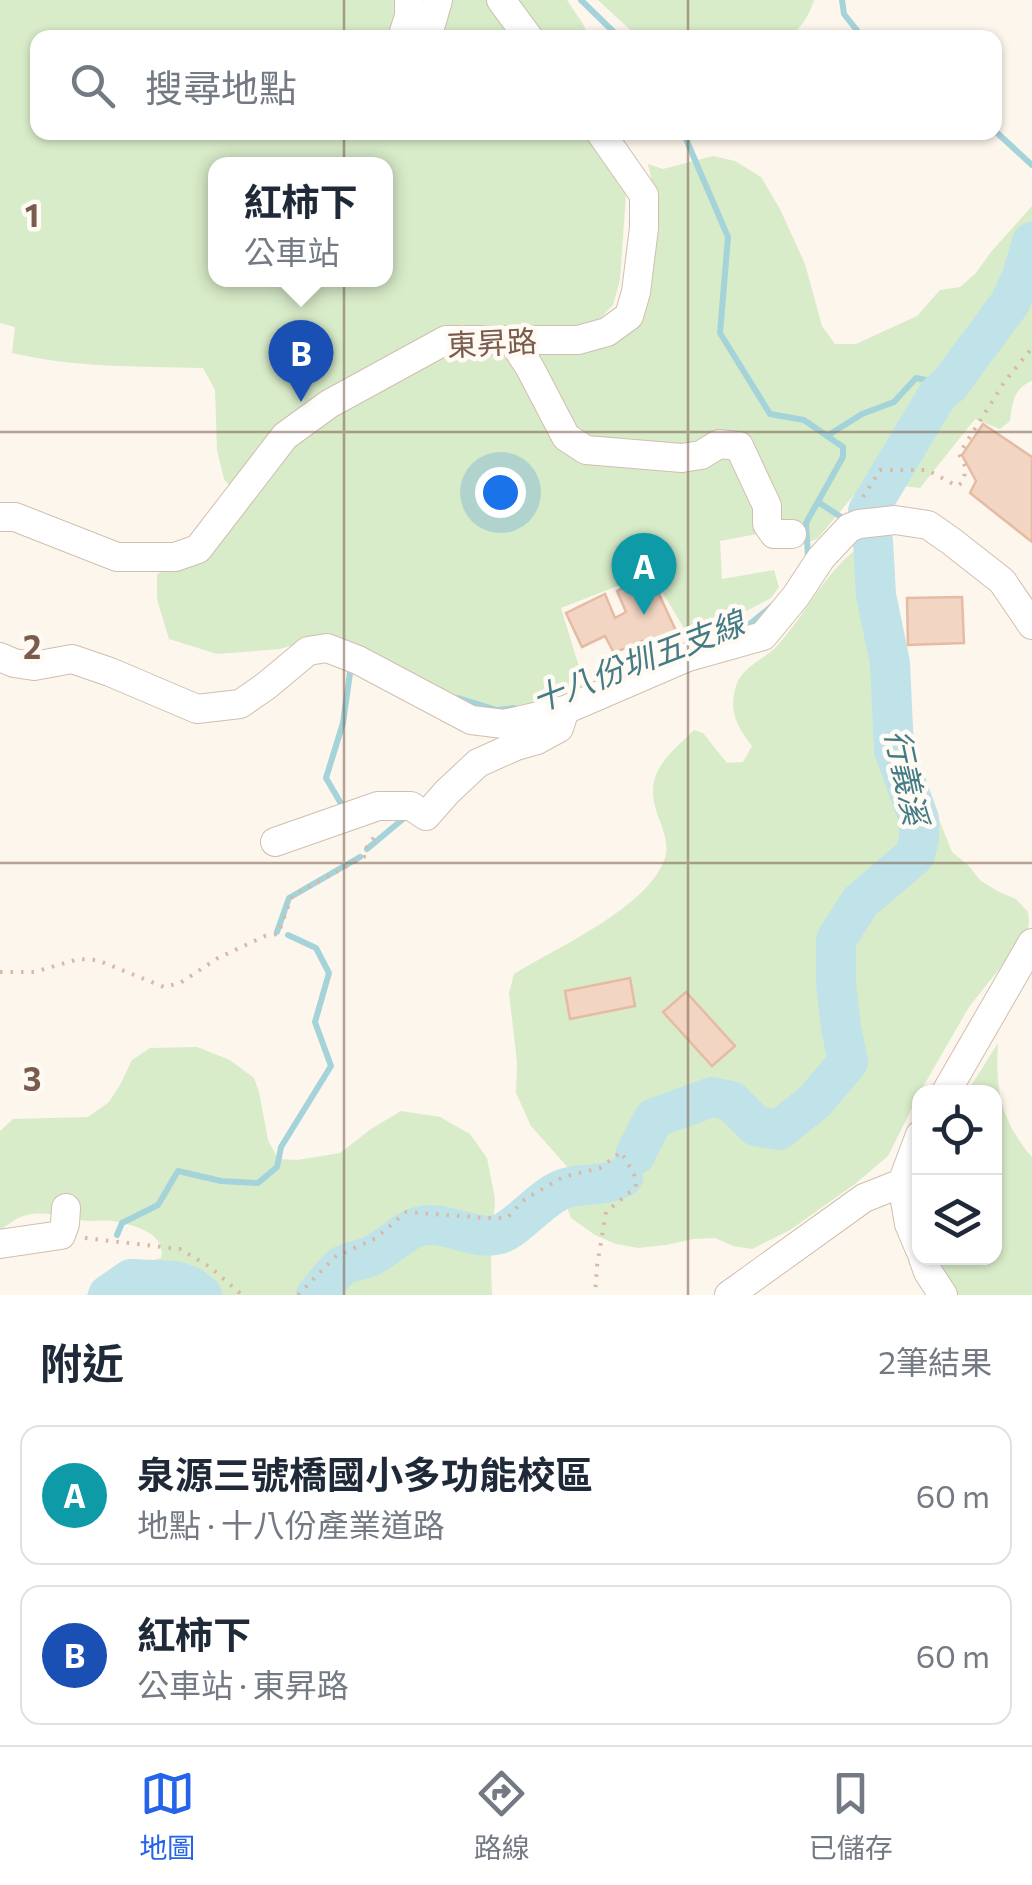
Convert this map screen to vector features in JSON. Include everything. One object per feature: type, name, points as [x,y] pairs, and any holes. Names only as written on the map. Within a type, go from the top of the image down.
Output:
[{"type":"street","points":[[404,30],[409,0]]},
{"type":"street","points":[[429,30],[438,0]]},
{"type":"street","points":[[501,0],[523,30]]},
{"type":"street","name":"東昇路","points":[[0,517],[15,517],[117,557],[176,557],[198,549],[285,436],[329,404],[446,340],[578,340],[607,332],[629,316],[636,292],[644,195],[606,140]]},
{"type":"street","points":[[512,340],[566,437],[586,450],[682,458],[701,455],[719,444],[739,446],[767,506],[767,524],[774,534],[792,534]]},
{"type":"street","points":[[0,656],[34,666],[72,659],[196,709],[240,704],[308,651],[327,648],[358,660],[470,720],[504,724],[565,710],[688,656],[762,636],[849,528],[895,520],[928,525],[1002,581],[1032,625]]},
{"type":"street","points":[[274,842],[378,806],[410,806],[426,816],[478,763],[559,728],[565,710]]},
{"type":"street","points":[[950,1085],[1032,943]]},
{"type":"street","points":[[912,1156],[902,1183],[912,1231]]},
{"type":"street","points":[[729,1295],[864,1198],[902,1183]]},
{"type":"street","points":[[0,1244],[63,1222]]},
{"type":"street","points":[[925,1265],[943,1295]]},
{"type":"path","points":[[880,470],[928,470],[957,486],[963,482],[966,468],[959,454],[1032,348]]},
{"type":"path","points":[[0,972],[34,972],[79,959],[97,960],[164,987],[180,982],[218,958],[278,934],[292,896],[364,857],[363,852],[378,833]]},
{"type":"path","points":[[298,1295],[335,1257],[376,1238],[406,1212],[507,1218],[525,1198],[563,1177],[600,1168],[621,1152],[634,1174],[636,1187],[606,1212],[595,1295]]},
{"type":"path","points":[[63,1222],[180,1249],[210,1267],[242,1295]]},
{"type":"green space","points":[[0,0],[567,0],[583,24],[586,30],[30,30],[30,140],[617,140],[626,194],[620,280],[613,305],[592,327],[446,334],[326,400],[234,492],[224,479],[217,450],[215,390],[203,368],[83,364],[12,353],[15,327],[0,323]]},
{"type":"green space","points":[[598,0],[814,0],[797,30],[630,30]]},
{"type":"green space","points":[[713,156],[735,161],[761,177],[805,264],[822,326],[835,344],[856,344],[917,316],[940,290],[960,287],[1032,206],[1032,381],[1018,392],[1010,421],[1000,429],[975,419],[920,488],[902,486],[854,495],[817,539],[804,544],[800,526],[720,541],[722,579],[774,570],[779,587],[771,598],[691,640],[651,573],[561,608],[585,686],[522,706],[487,710],[458,704],[303,642],[280,649],[217,654],[169,639],[157,599],[157,574],[176,566],[290,441],[436,354],[610,339],[654,191],[648,164],[663,169]]},
{"type":"green space","points":[[882,540],[890,554],[886,580],[911,699],[913,754],[952,852],[980,880],[1016,899],[1028,912],[1027,934],[969,1007],[924,1085],[912,1085],[912,1108],[888,1156],[855,1184],[790,1230],[752,1249],[715,1238],[638,1248],[616,1244],[571,1218],[564,1198],[570,1170],[531,1126],[516,1093],[517,1062],[509,993],[514,974],[599,925],[641,893],[656,876],[666,849],[653,792],[658,770],[694,730],[703,733],[727,763],[743,762],[752,746],[734,713],[733,698],[741,676],[776,647],[843,561],[860,547]]},
{"type":"green space","points":[[998,1043],[999,1085],[971,1085]]},
{"type":"green space","points":[[197,1047],[230,1060],[254,1078],[268,1140],[278,1159],[340,1153],[401,1111],[440,1117],[470,1134],[487,1158],[495,1199],[492,1295],[86,1295],[120,1271],[161,1258],[159,1242],[146,1231],[129,1225],[43,1214],[23,1216],[0,1230],[0,1131],[13,1119],[88,1117],[109,1102],[132,1060],[150,1048]]},
{"type":"green space","points":[[1002,1104],[1013,1131],[1032,1157],[1032,1295],[958,1295],[941,1265],[1002,1265]]},
{"type":"building","points":[[983,424],[1032,457],[1032,542],[970,493],[976,481],[962,455]]},
{"type":"building","points":[[650,575],[678,635],[670,644],[648,654],[642,641],[614,653],[605,636],[582,647],[566,613],[605,594],[615,618],[626,612],[617,591]]},
{"type":"building","points":[[962,597],[964,643],[908,645],[907,598]]},
{"type":"building","points":[[630,978],[635,1006],[570,1019],[565,991]]},
{"type":"building","points":[[686,992],[735,1046],[712,1066],[663,1012]]},
{"type":"waterway","points":[[581,0],[612,30]]},
{"type":"waterway","name":"十八份圳五支線","points":[[842,0],[844,14],[857,30]]},
{"type":"waterway","name":"十八份圳五支線","points":[[1002,137],[1032,165]]},
{"type":"waterway","points":[[686,140],[728,237],[720,333],[770,414],[804,420],[827,436]]},
{"type":"waterway","name":"行義溪","points":[[868,511],[938,394],[949,385],[1010,303],[1032,242]]},
{"type":"waterway","name":"十八份圳五支線","points":[[806,560],[806,523],[843,457],[843,447],[827,436],[862,414],[894,402],[916,378],[949,385]]},
{"type":"waterway","points":[[818,502],[841,517]]},
{"type":"waterway","name":"行義溪","points":[[635,1155],[654,1118],[712,1097],[731,1101],[756,1126],[779,1130],[815,1101],[848,1062],[836,983],[836,940],[860,902],[915,855],[919,839],[919,819],[894,750],[890,663],[876,595],[873,541]]},
{"type":"waterway","name":"十八份圳五支線","points":[[708,637],[751,623],[772,606]]},
{"type":"waterway","name":"十八份圳五支線","points":[[345,807],[326,778],[343,723],[350,673]]},
{"type":"waterway","name":"十八份圳五支線","points":[[458,698],[497,710],[514,708]]},
{"type":"waterway","name":"十八份圳五支線","points":[[367,849],[403,819]]},
{"type":"waterway","name":"十八份圳五支線","points":[[277,932],[289,898],[360,857]]},
{"type":"waterway","name":"十八份圳五支線","points":[[117,1235],[122,1223],[158,1205],[178,1171],[221,1181],[258,1183],[277,1167],[281,1147],[331,1066],[315,1022],[329,973],[316,948],[288,935]]},
{"type":"waterway","name":"行義溪","points":[[316,1295],[342,1266],[371,1256],[415,1228],[431,1225],[492,1236],[514,1226],[563,1189],[623,1177]]},
{"type":"waterway","name":"行義溪","points":[[108,1295],[131,1279],[176,1281],[202,1295]]},
{"type":"place","name":"紅柿下","points":[[301,402]]},
{"type":"place","name":"泉源三號橋國小多功能校區","points":[[644,615]]}]
